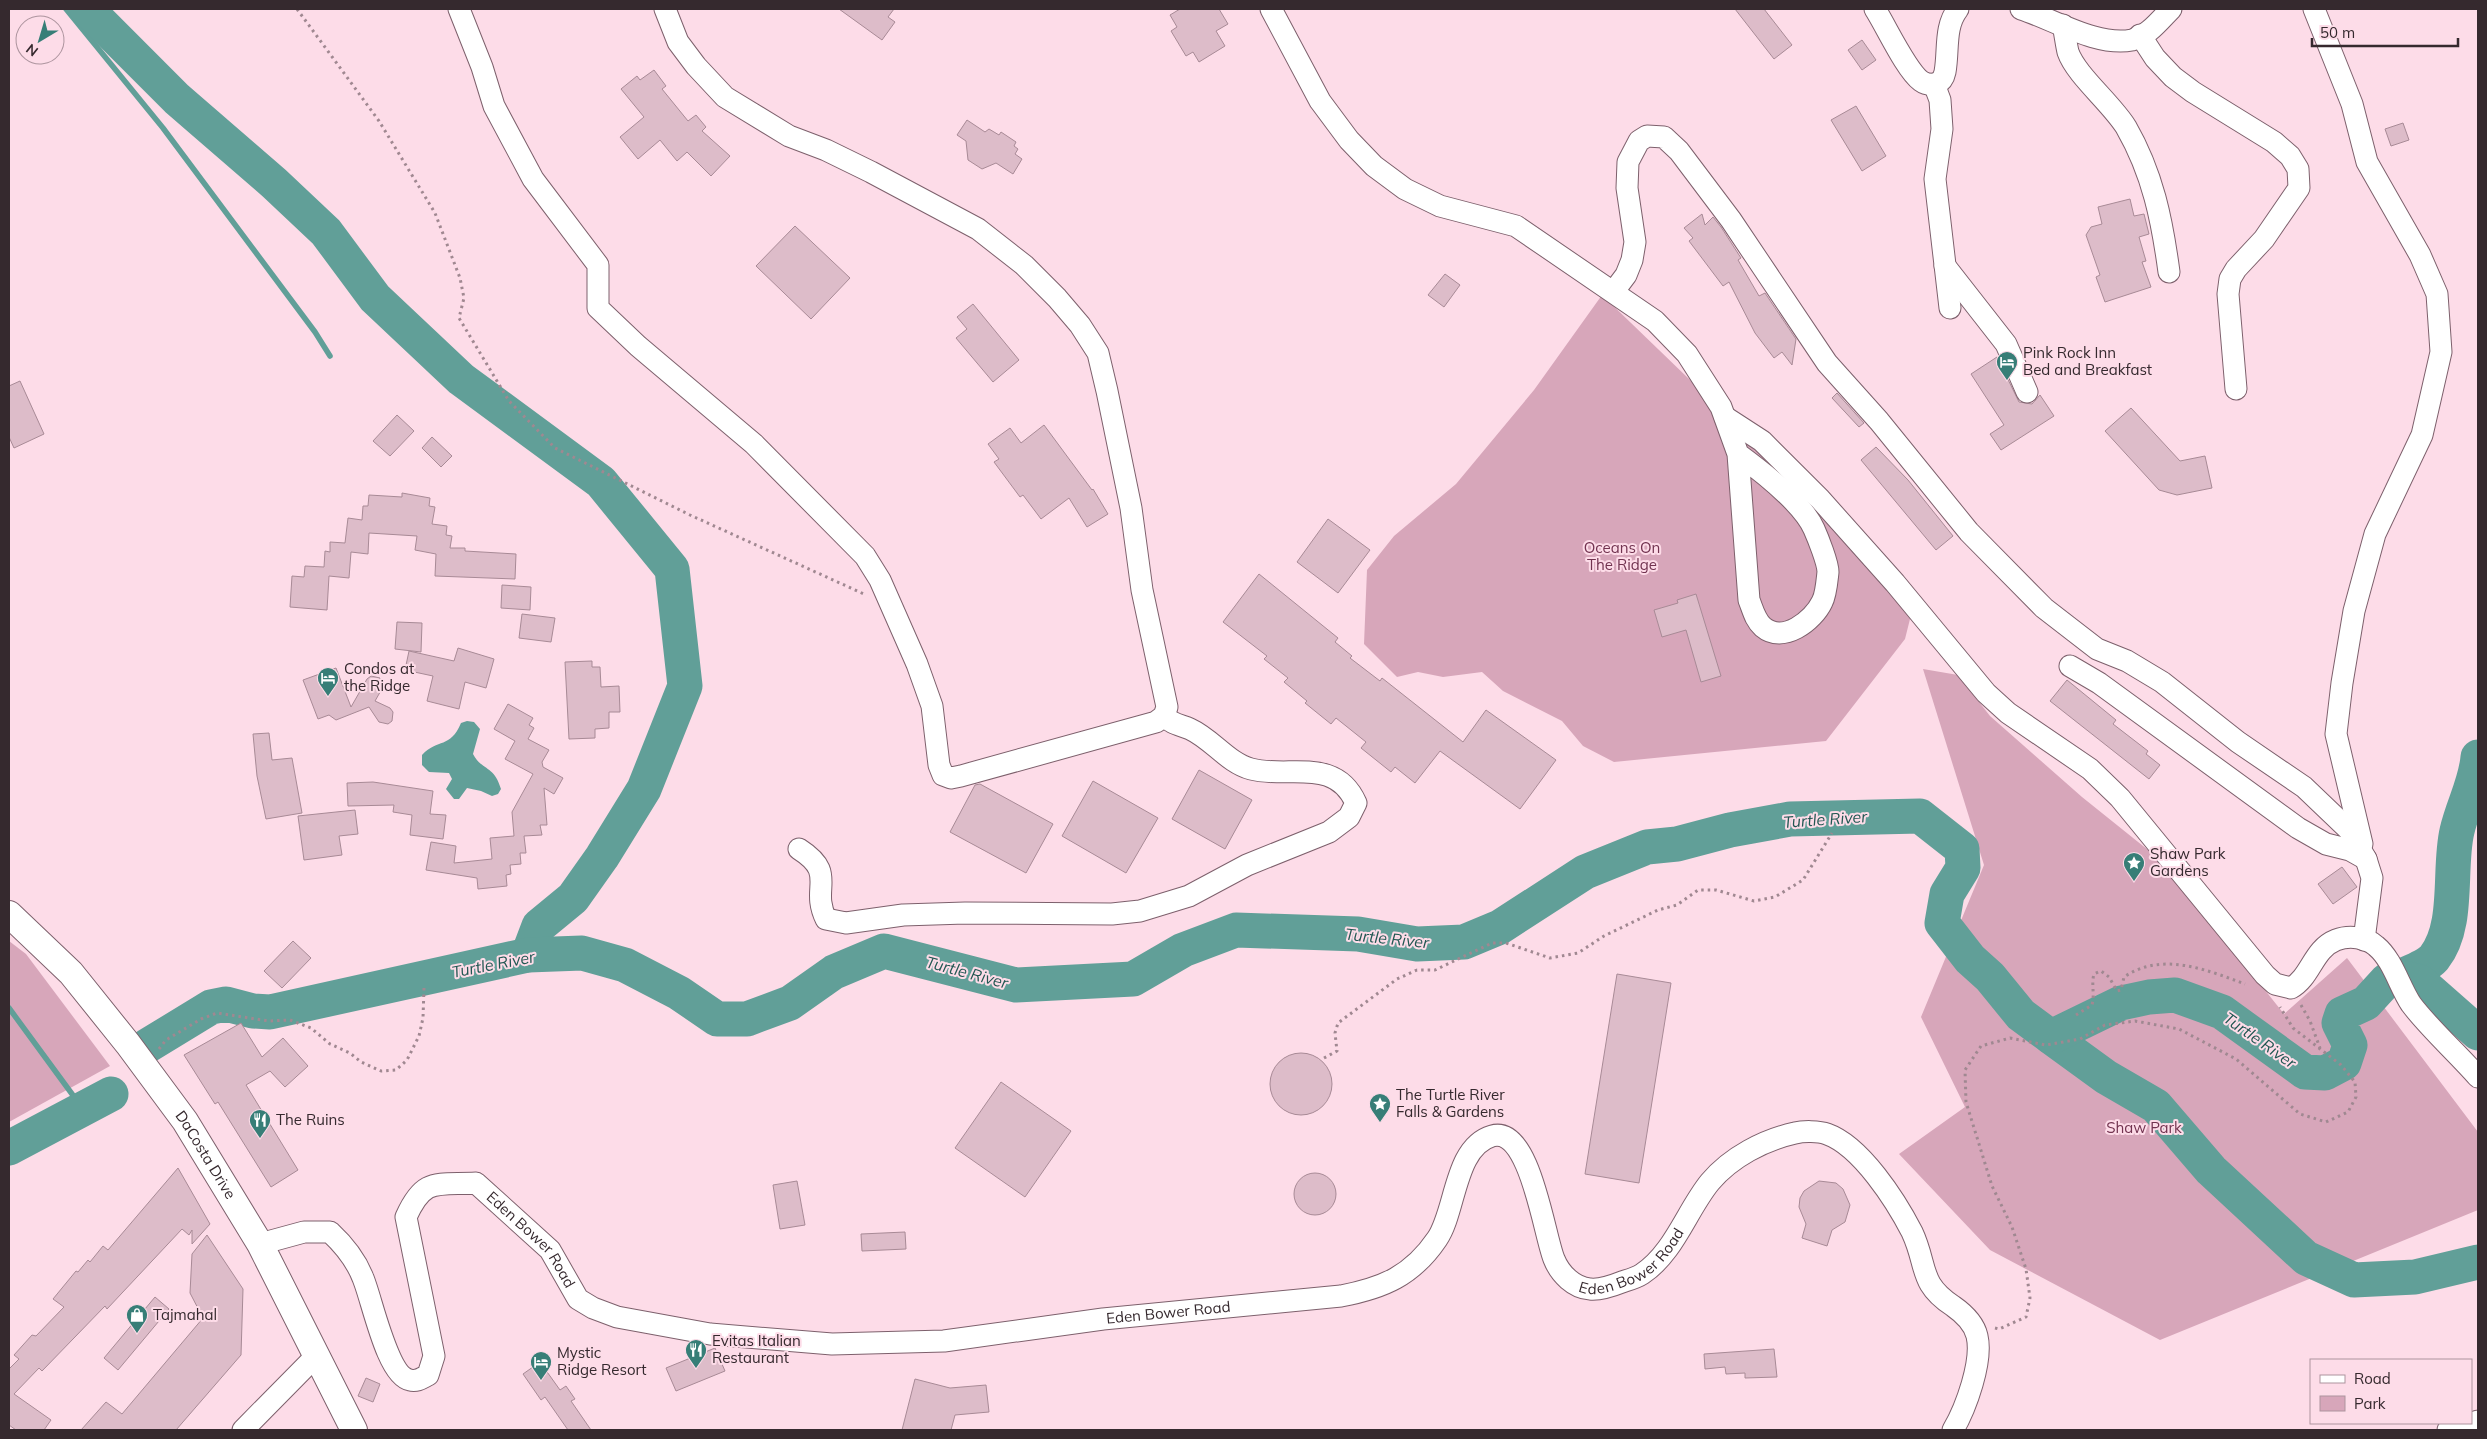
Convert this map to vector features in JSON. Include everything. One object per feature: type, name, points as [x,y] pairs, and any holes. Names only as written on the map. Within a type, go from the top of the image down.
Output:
[{"type":"main road","name":"DaCosta Drive","points":[[9,914],[71,974],[185,1121],[260,1244],[315,1357],[354,1430]]},
{"type":"street","points":[[459,9],[482,67],[494,106],[533,178],[598,265],[598,308],[638,346],[754,444],[866,556],[917,664],[932,706],[939,766],[944,775],[950,778],[961,776],[1144,727],[1156,722],[1164,716],[1167,707],[1142,590],[1131,508],[1098,353],[1080,325],[1057,298],[1024,265],[978,229],[826,150],[789,136],[726,97],[696,66],[678,42],[664,9]]},
{"type":"street","points":[[1272,9],[1320,101],[1349,140],[1374,166],[1405,189],[1440,206],[1516,226],[1614,291],[1655,321],[1687,354],[1722,408],[1738,454],[1749,600],[1756,617],[1764,627],[1774,632],[1790,632],[1806,622],[1822,602],[1828,570],[1814,527],[1770,477],[1738,454]]},
{"type":"street","points":[[1875,9],[1911,69],[1926,84],[1940,82],[1944,74],[1948,31],[1951,18],[1958,9]]},
{"type":"street","points":[[2021,9],[2063,26],[2106,39],[2132,40],[2152,29],[2170,9]]},
{"type":"street","points":[[2314,9],[2352,104],[2368,162],[2420,255],[2437,294],[2441,352],[2422,435],[2375,534],[2354,611],[2336,734],[2372,878],[2364,940]]},
{"type":"street","points":[[2063,26],[2069,53],[2076,66],[2110,104],[2126,128],[2146,171],[2162,219],[2169,272]]},
{"type":"street","points":[[2140,35],[2155,58],[2174,76],[2193,92],[2274,142],[2290,156],[2298,169],[2299,188],[2290,204],[2264,240],[2236,269],[2230,279],[2228,294],[2236,388]]},
{"type":"street","points":[[1934,84],[1940,100],[1942,129],[1935,179],[1950,308]]},
{"type":"street","points":[[1614,291],[1629,267],[1635,242],[1627,188],[1628,162],[1639,141],[1647,136],[1664,137],[1679,151],[1731,220],[1828,363],[1879,421],[1969,532],[2044,608],[2097,649],[2127,661],[2162,682],[2238,742],[2304,787],[2349,830],[2366,859]]},
{"type":"street","points":[[1944,266],[2006,344],[2027,392]]},
{"type":"street","points":[[1725,416],[1762,441],[1820,499],[1895,583],[1986,693],[2008,713],[2090,769],[2120,798],[2259,970],[2283,994],[2301,982],[2320,951],[2336,940],[2352,936],[2364,940],[2375,945],[2386,957],[2412,1006],[2478,1077]]},
{"type":"street","points":[[2070,666],[2099,683],[2298,828],[2326,844],[2350,850],[2366,859]]},
{"type":"street","points":[[799,850],[817,863],[822,874],[821,909],[826,919],[835,922],[846,923],[903,915],[965,913],[1112,914],[1140,911],[1189,896],[1247,865],[1329,832],[1349,817],[1356,803],[1350,789],[1337,779],[1314,772],[1252,770],[1241,765],[1192,730],[1168,721],[1164,716]]},
{"type":"street","name":"Eden Bower Road","points":[[260,1244],[304,1232],[330,1232],[345,1246],[363,1277],[384,1342],[400,1374],[409,1380],[419,1380],[428,1376],[434,1356],[406,1218],[414,1199],[424,1188],[438,1185],[476,1183],[550,1250],[578,1298],[593,1308],[617,1317],[710,1334],[832,1344],[944,1340],[1103,1319],[1341,1296],[1376,1289],[1399,1276],[1422,1258],[1439,1236],[1466,1161],[1477,1143],[1493,1136],[1503,1135],[1511,1141],[1523,1156],[1554,1260],[1577,1288],[1594,1290],[1614,1286],[1642,1274],[1670,1246],[1710,1181],[1746,1152],[1776,1137],[1801,1132],[1827,1133],[1850,1149],[1875,1175],[1912,1233],[1929,1286],[1936,1295],[1969,1320]]},
{"type":"street","points":[[1953,1430],[1962,1414],[1977,1357],[1977,1335],[1969,1320]]},
{"type":"street","points":[[243,1430],[315,1357]]},
{"type":"street","points":[[2448,1430],[2468,1424]]},
{"type":"path","points":[[297,9],[379,121],[435,213],[460,278],[464,298],[459,318],[509,401],[555,448],[690,515],[891,606]]},
{"type":"path","points":[[1324,1058],[1337,1051],[1336,1033],[1338,1023],[1397,979],[1417,970],[1436,970],[1492,943],[1506,943],[1550,958],[1578,953],[1604,936],[1658,910],[1676,905],[1698,890],[1716,890],[1754,901],[1775,897],[1803,880],[1832,833]]},
{"type":"path","points":[[2076,1015],[2092,1005],[2094,998],[2092,980],[2094,974],[2101,971],[2109,977],[2116,991],[2121,990],[2124,977],[2130,973],[2150,966],[2172,964],[2198,967],[2253,987]]},
{"type":"path","points":[[144,1066],[166,1040],[200,1019],[217,1012],[269,1021],[290,1020],[311,1028],[330,1044],[350,1053],[361,1062],[381,1071],[396,1070],[407,1060],[419,1036],[423,1018],[424,988]]},
{"type":"path","points":[[2283,994],[2310,1021],[2320,1048]]},
{"type":"path","points":[[1969,1320],[1999,1329],[2026,1317],[2030,1298],[2026,1268],[2012,1227],[1992,1186],[1966,1102],[1965,1070],[1981,1046],[2010,1038],[2046,1046],[2080,1039],[2105,1025],[2135,1021],[2179,1028],[2236,1059],[2300,1114],[2326,1122],[2348,1112],[2356,1097],[2354,1082],[2343,1067],[2293,1028],[2283,994]]},
{"type":"green space","name":"Oceans On The Ridge","points":[[1602,295],[1805,491],[1911,615],[1905,639],[1826,741],[1614,762],[1583,746],[1562,721],[1503,691],[1482,672],[1443,677],[1418,672],[1397,677],[1364,644],[1367,570],[1394,536],[1456,484],[1534,390]]},
{"type":"green space","name":"Shaw Park","points":[[1923,669],[1958,675],[1990,716],[2082,797],[2163,862],[2284,1014],[2347,958],[2478,1132],[2478,1210],[2160,1340],[1990,1250],[1899,1154],[1965,1107],[1921,1017],[1984,865]]},
{"type":"green space","points":[[9,941],[26,954],[110,1066],[9,1122]]},
{"type":"shaded area","points":[[467,721],[474,722],[480,729],[473,754],[495,776],[501,789],[498,794],[492,796],[467,788],[459,799],[454,799],[446,789],[452,779],[449,773],[429,772],[422,765],[422,755],[433,746],[453,737],[461,723]]},
{"type":"building","points":[[839,9],[894,9],[888,17],[895,22],[882,40]]},
{"type":"building","points":[[1180,9],[1219,9],[1228,24],[1216,31],[1225,46],[1199,62],[1193,52],[1186,56],[1171,31],[1177,27],[1170,15]]},
{"type":"building","points":[[1735,9],[1764,9],[1792,45],[1774,59]]},
{"type":"building","points":[[1862,40],[1876,60],[1862,70],[1848,50]]},
{"type":"building","points":[[654,70],[666,86],[662,89],[688,121],[696,115],[706,127],[702,131],[730,156],[711,176],[687,152],[677,161],[660,140],[638,159],[620,137],[644,117],[621,89],[637,76],[640,80]]},
{"type":"building","points":[[1856,106],[1886,156],[1862,171],[1831,120]]},
{"type":"building","points":[[967,120],[985,132],[989,129],[999,135],[1001,132],[1016,142],[1014,146],[1018,149],[1015,154],[1022,159],[1013,174],[996,163],[982,169],[968,160],[966,141],[957,135]]},
{"type":"building","points":[[2403,123],[2409,140],[2391,146],[2385,129]]},
{"type":"building","points":[[2130,199],[2134,216],[2144,214],[2149,234],[2139,237],[2146,261],[2142,262],[2151,287],[2105,302],[2096,277],[2100,275],[2086,235],[2091,227],[2102,224],[2098,207]]},
{"type":"building","points":[[1702,214],[1705,225],[1713,217],[1721,227],[1741,258],[1738,260],[1759,296],[1765,293],[1796,339],[1792,365],[1782,352],[1774,358],[1755,333],[1729,282],[1723,286],[1689,241],[1693,238],[1684,228]]},
{"type":"building","points":[[795,226],[850,278],[811,319],[756,266]]},
{"type":"building","points":[[1445,274],[1460,285],[1444,307],[1428,295]]},
{"type":"building","points":[[973,304],[1019,360],[993,382],[956,338],[967,329],[957,317]]},
{"type":"building","points":[[1997,357],[2019,402],[2032,404],[2040,395],[2054,416],[2001,450],[1990,434],[2004,425],[1971,374]]},
{"type":"building","points":[[20,381],[44,434],[14,448],[9,437],[9,386]]},
{"type":"building","points":[[1837,393],[1864,423],[1859,427],[1832,398]]},
{"type":"building","points":[[2131,408],[2180,461],[2205,456],[2212,488],[2177,495],[2159,490],[2105,431]]},
{"type":"building","points":[[397,415],[414,431],[390,456],[373,441]]},
{"type":"building","points":[[1044,425],[1093,489],[1108,514],[1087,527],[1069,498],[1041,519],[1023,495],[1020,497],[994,462],[999,459],[988,444],[1010,428],[1021,443]]},
{"type":"building","points":[[432,437],[452,456],[441,467],[422,448]]},
{"type":"building","points":[[1876,447],[1908,480],[1953,536],[1936,550],[1861,460]]},
{"type":"building","points":[[402,493],[430,498],[429,506],[435,507],[432,524],[447,526],[446,535],[452,536],[450,548],[465,548],[465,551],[516,554],[515,579],[435,576],[436,554],[415,550],[417,536],[369,533],[368,554],[351,552],[349,578],[329,576],[327,610],[290,607],[292,576],[304,577],[305,566],[324,567],[325,551],[330,552],[330,542],[345,543],[348,518],[362,520],[363,506],[368,506],[369,495],[402,497]]},
{"type":"building","points":[[1328,519],[1370,550],[1338,593],[1297,562]]},
{"type":"building","points":[[1259,574],[1338,638],[1335,642],[1352,656],[1350,658],[1380,681],[1382,678],[1463,742],[1486,710],[1556,760],[1520,809],[1440,751],[1415,783],[1395,767],[1391,772],[1361,748],[1366,742],[1336,718],[1331,724],[1305,703],[1307,701],[1284,682],[1288,678],[1264,659],[1267,656],[1223,622]]},
{"type":"building","points":[[502,585],[531,587],[530,610],[501,608]]},
{"type":"building","name":"Oceans On The Ridge","points":[[1696,594],[1721,676],[1701,682],[1686,630],[1662,637],[1654,610],[1678,603],[1677,600]]},
{"type":"building","points":[[522,614],[555,618],[551,642],[519,638]]},
{"type":"building","points":[[397,622],[422,623],[421,652],[395,649]]},
{"type":"building","points":[[458,648],[494,659],[486,688],[465,682],[459,709],[427,701],[433,676],[405,670],[409,651],[454,661]]},
{"type":"building","points":[[592,661],[592,667],[600,667],[601,687],[619,686],[620,712],[609,712],[609,728],[595,729],[595,738],[569,739],[565,662]]},
{"type":"building","name":"Condos at the Ridge","points":[[336,668],[351,707],[367,679],[371,676],[380,678],[383,687],[375,701],[390,708],[393,712],[392,721],[388,724],[379,722],[369,707],[336,720],[329,715],[318,719],[303,680]]},
{"type":"building","points":[[2067,680],[2116,720],[2113,724],[2148,751],[2146,754],[2160,765],[2149,779],[2050,701]]},
{"type":"building","points":[[508,704],[533,718],[529,725],[534,728],[528,739],[549,750],[542,762],[543,767],[563,778],[554,794],[544,788],[547,825],[540,825],[542,835],[524,836],[526,853],[520,853],[521,864],[510,865],[511,874],[506,875],[507,886],[478,889],[477,878],[426,870],[431,842],[456,846],[454,863],[492,859],[490,838],[514,836],[512,812],[533,774],[505,759],[515,741],[494,729]]},
{"type":"building","points":[[269,733],[272,760],[292,758],[302,813],[266,819],[257,776],[253,734]]},
{"type":"building","points":[[1199,770],[1252,800],[1225,849],[1172,819]]},
{"type":"building","points":[[1093,781],[1158,818],[1126,873],[1062,836]]},
{"type":"building","points":[[373,782],[433,791],[430,814],[446,815],[443,839],[410,835],[412,815],[393,812],[394,805],[348,806],[347,783]]},
{"type":"building","points":[[980,784],[1053,824],[1026,873],[950,832],[975,785]]},
{"type":"building","points":[[355,810],[358,834],[339,836],[342,855],[304,860],[298,816]]},
{"type":"building","points":[[2342,867],[2357,887],[2333,904],[2318,884]]},
{"type":"building","points":[[293,941],[311,958],[282,988],[264,971]]},
{"type":"building","points":[[1617,974],[1671,983],[1639,1183],[1585,1174]]},
{"type":"building","points":[[241,1023],[262,1057],[283,1038],[308,1066],[285,1087],[270,1071],[246,1085],[298,1170],[271,1187],[218,1102],[215,1104],[184,1055]]},
{"type":"building","points":[[1301,1053],[1318,1058],[1323,1062],[1327,1067],[1332,1084],[1327,1101],[1323,1106],[1318,1110],[1301,1115],[1284,1110],[1279,1106],[1275,1101],[1270,1084],[1275,1067],[1279,1062],[1284,1058]]},
{"type":"building","points":[[1001,1082],[1071,1131],[1025,1197],[955,1148]]},
{"type":"building","points":[[178,1168],[210,1224],[192,1244],[192,1230],[189,1235],[182,1229],[107,1309],[105,1306],[42,1371],[39,1368],[14,1394],[51,1420],[44,1430],[16,1430],[9,1425],[9,1369],[19,1359],[14,1355],[32,1335],[36,1336],[64,1307],[53,1299],[76,1271],[78,1272],[88,1260],[90,1262],[103,1246],[108,1250]]},
{"type":"building","points":[[1319,1173],[1327,1176],[1333,1182],[1336,1194],[1333,1206],[1327,1212],[1311,1215],[1303,1212],[1297,1206],[1294,1190],[1297,1182],[1303,1176]]},
{"type":"building","points":[[797,1181],[805,1225],[780,1229],[773,1185]]},
{"type":"building","points":[[1819,1181],[1836,1183],[1843,1189],[1850,1205],[1845,1222],[1832,1230],[1827,1246],[1802,1238],[1806,1224],[1799,1207],[1800,1198],[1804,1191]]},
{"type":"building","points":[[905,1232],[906,1249],[862,1251],[861,1234]]},
{"type":"building","points":[[207,1235],[243,1289],[241,1355],[176,1430],[81,1430],[106,1402],[122,1414],[203,1318],[190,1293],[192,1254]]},
{"type":"building","name":"Tajmahal","points":[[155,1297],[169,1309],[118,1370],[104,1358]]},
{"type":"building","name":"Evitas Italian Restaurant","points":[[715,1348],[725,1371],[676,1391],[666,1368]]},
{"type":"building","points":[[1774,1349],[1777,1377],[1745,1378],[1745,1373],[1726,1374],[1725,1367],[1705,1369],[1704,1354]]},
{"type":"building","points":[[540,1362],[560,1390],[566,1386],[575,1399],[571,1401],[591,1430],[568,1430],[545,1397],[541,1400],[523,1374]]},
{"type":"building","points":[[366,1378],[380,1384],[373,1402],[358,1396]]},
{"type":"building","points":[[915,1379],[950,1388],[986,1385],[989,1412],[955,1415],[951,1430],[902,1430]]},
{"type":"waterway","points":[[66,9],[163,128],[315,332],[330,356]]},
{"type":"waterway","points":[[87,9],[177,99],[274,183],[326,232],[375,298],[461,379],[601,482],[672,569],[685,686],[644,789],[602,857],[573,898],[539,926],[528,955]]},
{"type":"waterway","points":[[2400,977],[2431,961],[2442,945],[2450,913],[2454,846],[2475,776],[2478,757]]},
{"type":"waterway","name":"Turtle River","points":[[147,1046],[211,1007],[226,1004],[253,1011],[270,1012],[528,955],[582,953],[625,965],[679,993],[717,1019],[747,1019],[790,1003],[834,972],[884,951],[1016,985],[1133,979],[1183,950],[1236,930],[1358,934],[1417,944],[1464,942],[1500,927],[1585,872],[1647,847],[1677,844],[1730,830],[1790,819],[1920,816],[1962,849],[1963,868],[1947,894],[1942,923],[1970,959],[1990,977],[2021,1015],[2051,1037],[2121,1003],[2149,997],[2175,995],[2222,1012],[2305,1072],[2325,1073],[2344,1063],[2350,1045],[2339,1023],[2342,1014],[2366,1003],[2387,980],[2400,977],[2420,982],[2478,1033]]},
{"type":"waterway","points":[[9,1008],[83,1109]]},
{"type":"waterway","points":[[2051,1037],[2106,1077],[2156,1106],[2211,1170],[2306,1258],[2354,1280],[2415,1277],[2478,1262]]},
{"type":"waterway","name":"Turtle River","points":[[9,1148],[111,1094]]},
{"type":"place","name":"Pink Rock Inn Bed and Breakfast","points":[[2007,381]]},
{"type":"place","name":"Condos at the Ridge","points":[[328,697]]},
{"type":"place","name":"Shaw Park Gardens","points":[[2134,882]]},
{"type":"place","name":"The Turtle River Falls & Gardens","points":[[1380,1123]]},
{"type":"place","name":"The Ruins","points":[[260,1139]]},
{"type":"place","name":"Tajmahal","points":[[137,1334]]},
{"type":"place","name":"Evitas Italian Restaurant","points":[[696,1369]]},
{"type":"place","name":"Mystic Ridge Resort","points":[[541,1381]]}]
